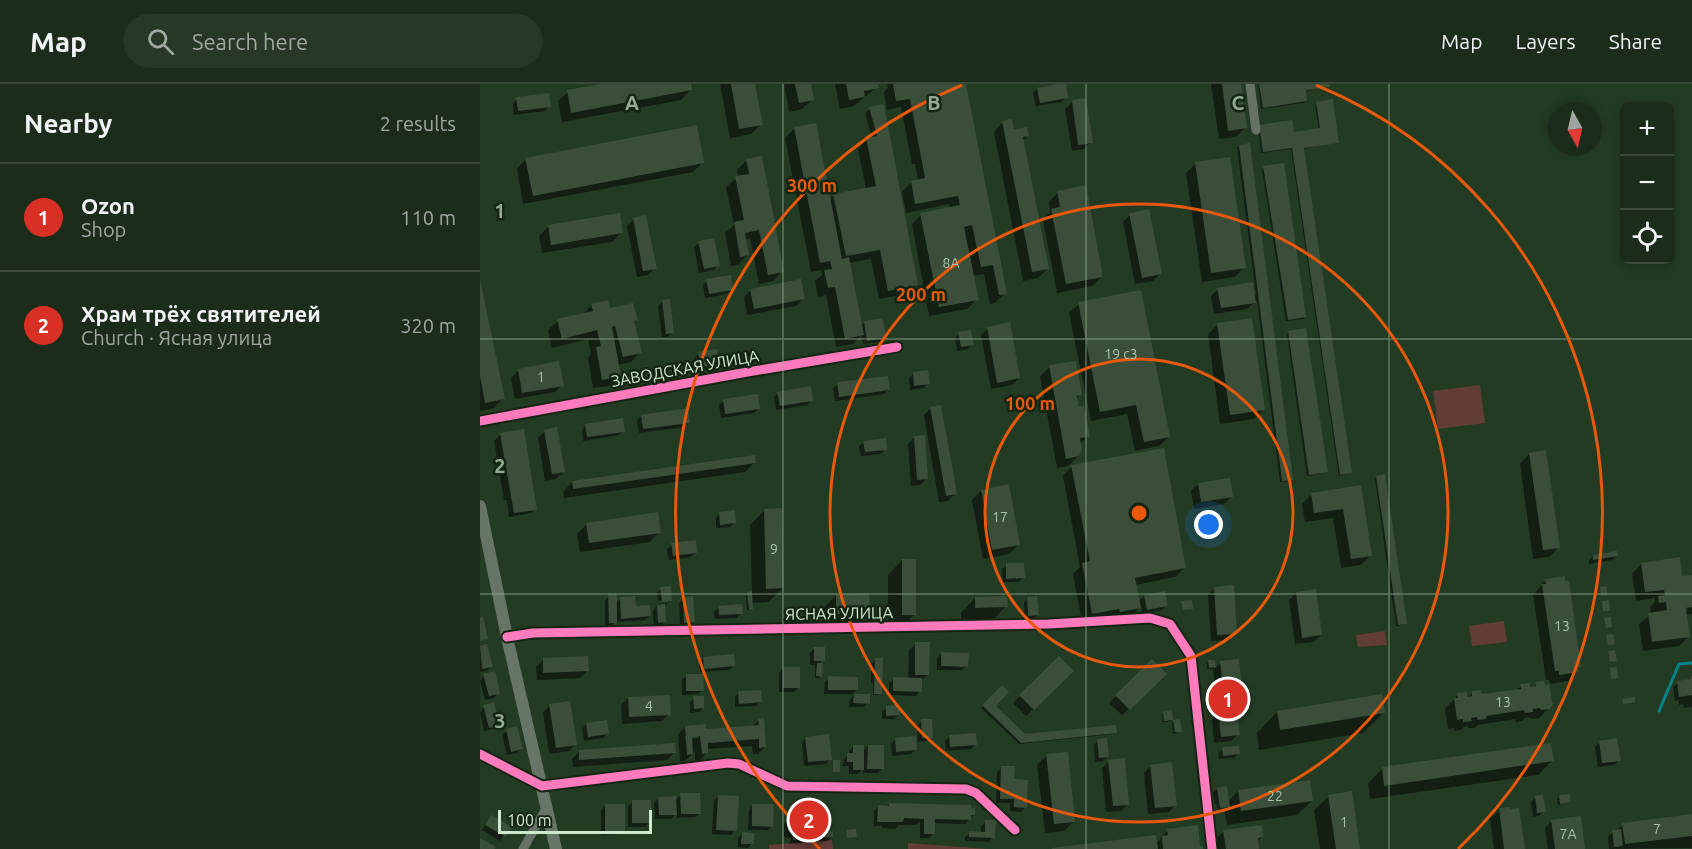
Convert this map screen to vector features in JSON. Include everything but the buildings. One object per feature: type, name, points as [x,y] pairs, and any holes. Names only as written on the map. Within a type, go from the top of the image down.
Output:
[{"type":"street","points":[[1250,84],[1256,130]]},
{"type":"street","name":"ЗАВОДСКАЯ УЛИЦА","points":[[480,421],[897,347]]},
{"type":"street","points":[[480,506],[507,637],[556,849]]},
{"type":"street","name":"ЯСНАЯ УЛИЦА","points":[[507,637],[543,633],[1049,624],[1150,618],[1170,624],[1191,656],[1212,849]]},
{"type":"street","points":[[480,754],[543,786],[728,763],[740,764],[787,786],[966,789],[976,793],[1015,830]]},
{"type":"street","points":[[523,849],[547,807]]},
{"type":"shaded area","points":[[1480,385],[1485,423],[1438,429],[1433,391]]},
{"type":"shaded area","points":[[1504,621],[1507,642],[1472,646],[1469,626]]},
{"type":"shaded area","points":[[1385,631],[1387,645],[1358,647],[1356,635]]},
{"type":"shaded area","points":[[832,840],[833,849],[769,849],[769,845]]},
{"type":"shaded area","points":[[908,843],[987,849],[908,849]]},
{"type":"waterway","points":[[1659,711],[1679,664],[1692,663]]},
{"type":"cycle path","points":[[480,421],[897,347]]},
{"type":"cycle path","points":[[507,637],[533,633],[1049,624],[1150,618],[1170,624],[1191,656],[1212,849]]},
{"type":"cycle path","points":[[480,754],[542,786],[728,763],[739,764],[787,786],[966,789],[976,793],[1015,830]]},
{"type":"place","name":"Ozon","points":[[1228,699]]},
{"type":"place","name":"Храм трёх святителей","points":[[809,820]]}]
